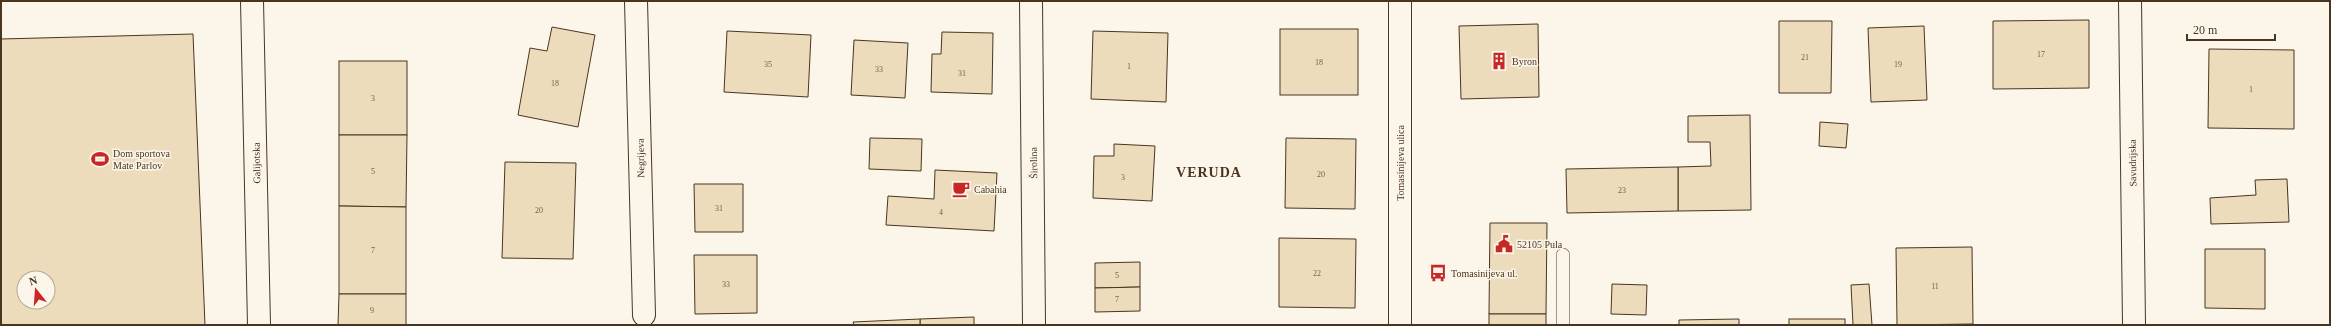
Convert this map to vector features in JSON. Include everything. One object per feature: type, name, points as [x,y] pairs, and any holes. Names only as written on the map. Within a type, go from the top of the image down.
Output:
[{"type":"street","name":"Galijotska","points":[[252,1],[259,325]]},
{"type":"street","name":"Negrijeva","points":[[636,1],[644,315]]},
{"type":"street","name":"Širolina","points":[[1031,1],[1034,325]]},
{"type":"street","name":"Tomasinijeva ulica","points":[[1400,1],[1400,325]]},
{"type":"street","name":"Savudrijska","points":[[2130,1],[2134,325]]},
{"type":"lane","points":[[1563,256],[1563,325]]},
{"type":"building","points":[[2089,20],[2089,88],[1993,89],[1993,21]]},
{"type":"building","points":[[1779,21],[1832,21],[1831,93],[1779,93]]},
{"type":"building","name":"Byron","points":[[1538,24],[1539,97],[1461,99],[1459,26]]},
{"type":"building","points":[[1924,26],[1927,100],[1871,102],[1868,28]]},
{"type":"building","points":[[552,27],[595,35],[578,127],[518,115],[530,48],[547,51]]},
{"type":"building","points":[[1280,29],[1358,29],[1358,95],[1280,95]]},
{"type":"building","points":[[727,31],[811,35],[808,97],[724,92]]},
{"type":"building","points":[[1093,31],[1168,33],[1166,102],[1091,99]]},
{"type":"building","points":[[942,32],[993,33],[992,94],[931,92],[932,54],[941,54]]},
{"type":"building","name":"Dom sportova Mate Parlov","points":[[193,34],[205,325],[1,325],[1,39]]},
{"type":"building","points":[[854,40],[908,43],[905,98],[851,95]]},
{"type":"building","points":[[2209,49],[2294,50],[2294,129],[2208,128]]},
{"type":"building","points":[[339,61],[407,61],[407,135],[339,135]]},
{"type":"building","points":[[1750,115],[1751,210],[1678,211],[1678,167],[1711,166],[1710,142],[1688,142],[1688,116]]},
{"type":"building","points":[[1820,122],[1848,124],[1846,148],[1819,146]]},
{"type":"building","points":[[339,135],[407,135],[406,207],[339,206]]},
{"type":"building","points":[[870,138],[922,139],[921,171],[869,169]]},
{"type":"building","points":[[1286,138],[1356,139],[1355,209],[1285,208]]},
{"type":"building","points":[[1114,144],[1155,146],[1152,201],[1093,198],[1094,156],[1114,156]]},
{"type":"building","points":[[505,162],[576,163],[573,259],[502,258]]},
{"type":"building","points":[[1678,167],[1678,211],[1567,213],[1566,169]]},
{"type":"building","points":[[935,170],[997,173],[994,231],[886,225],[888,196],[934,199]]},
{"type":"building","points":[[2287,179],[2289,222],[2211,224],[2210,198],[2256,195],[2255,180]]},
{"type":"building","points":[[694,184],[743,184],[743,232],[695,232]]},
{"type":"building","points":[[339,206],[406,207],[406,294],[339,294]]},
{"type":"building","points":[[1490,223],[1547,223],[1546,314],[1489,314]]},
{"type":"building","points":[[1279,238],[1356,239],[1355,308],[1279,307]]},
{"type":"building","points":[[1972,247],[1973,324],[1897,325],[1896,248]]},
{"type":"building","points":[[2205,249],[2265,249],[2265,309],[2205,308]]},
{"type":"building","points":[[694,255],[757,255],[757,313],[695,314]]},
{"type":"building","points":[[1140,262],[1140,287],[1095,288],[1095,263]]},
{"type":"building","points":[[1612,284],[1647,285],[1646,315],[1611,314]]},
{"type":"building","points":[[1869,284],[1872,325],[1853,325],[1851,285]]},
{"type":"building","points":[[1140,287],[1140,311],[1095,312],[1095,288]]},
{"type":"building","points":[[339,294],[406,294],[406,325],[338,325]]},
{"type":"building","points":[[1489,314],[1546,314],[1546,325],[1489,325]]},
{"type":"building","points":[[974,317],[974,325],[920,325],[920,319]]},
{"type":"building","points":[[920,319],[920,325],[854,325],[853,322]]},
{"type":"building","points":[[1739,319],[1739,325],[1679,325],[1679,320]]},
{"type":"building","points":[[1789,319],[1845,319],[1845,325],[1789,325]]},
{"type":"place","name":"Byron","points":[[1499,61]]},
{"type":"place","name":"Dom sportova Mate Parlov","points":[[100,159]]},
{"type":"place","name":"Cabahia","points":[[961,189]]},
{"type":"place","name":"52105 Pula","points":[[1504,244]]},
{"type":"place","name":"Tomasinijeva ul.","points":[[1438,273]]},
{"type":"district","name":"VERUDA","points":[[1209,172]]}]
